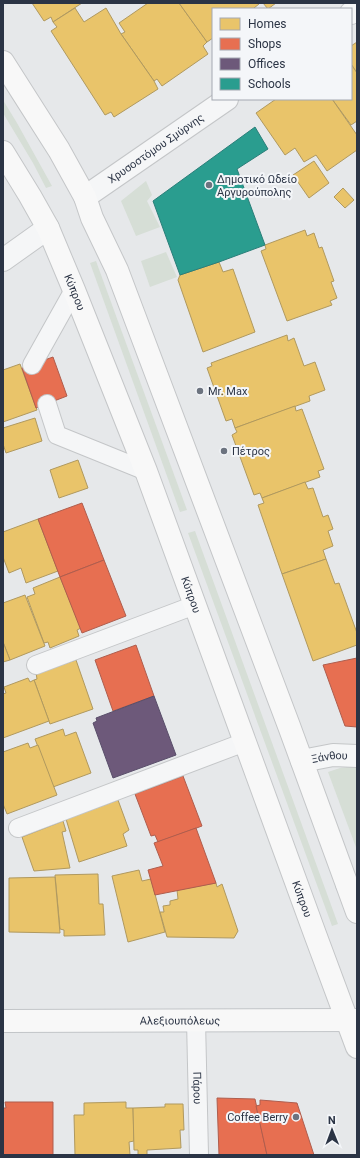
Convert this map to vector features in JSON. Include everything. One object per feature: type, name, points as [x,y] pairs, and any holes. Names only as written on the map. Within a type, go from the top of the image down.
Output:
[{"type":"main road","points":[[3,62],[59,150],[85,198],[92,218],[117,270],[352,891],[357,912]]},
{"type":"main road","name":"Κύπρου","points":[[3,152],[48,228],[146,471],[245,742],[353,1018],[357,1046]]},
{"type":"main road","name":"Αλεξιουπόλεως","points":[[3,1021],[353,1018]]},
{"type":"street","name":"Χρυσοστόμου Σμύρνης","points":[[85,198],[226,100]]},
{"type":"street","points":[[3,260],[48,228]]},
{"type":"street","name":"Ξάνθου","points":[[302,761],[333,755],[357,756]]},
{"type":"lane","points":[[32,365],[74,290]]},
{"type":"lane","points":[[47,404],[58,435],[146,471]]},
{"type":"lane","points":[[36,665],[195,605]]},
{"type":"lane","points":[[18,828],[245,742]]},
{"type":"lane","name":"Πάρου","points":[[196,1020],[199,1155]]},
{"type":"shaded area","points":[[3,100],[52,186],[46,188],[3,113]]},
{"type":"shaded area","points":[[146,181],[152,195],[147,201],[160,227],[136,236],[121,201]]},
{"type":"shaded area","points":[[166,252],[177,277],[150,287],[141,261]]},
{"type":"shaded area","points":[[96,261],[187,510],[180,512],[90,263]]},
{"type":"shaded area","points":[[195,531],[338,924],[332,926],[188,533]]},
{"type":"shaded area","points":[[357,766],[357,850],[328,772],[340,768]]},
{"type":"building: Homes","points":[[32,3],[82,3],[53,22],[51,17],[44,21]]},
{"type":"building: Homes","points":[[148,3],[179,3],[207,42],[203,46],[208,54],[162,86],[157,79],[154,81],[121,34],[125,32],[119,23]]},
{"type":"building: Homes","points":[[179,3],[259,4],[254,8],[212,8],[212,39],[207,42]]},
{"type":"building: Homes","points":[[263,3],[276,3],[269,8],[267,8]]},
{"type":"building: Homes","points":[[75,8],[84,22],[106,8],[121,34],[158,89],[114,117],[111,112],[105,115],[51,31],[57,27],[53,22]]},
{"type":"building: Homes","points":[[357,42],[357,73],[352,66],[352,45]]},
{"type":"building: Homes","points":[[352,66],[357,73],[357,121],[351,125],[333,100],[352,100]]},
{"type":"building: Homes","points":[[275,100],[333,100],[357,135],[357,150],[327,171],[316,155],[304,162],[295,148],[285,155],[256,113]]},
{"type":"building: Homes","points":[[314,161],[329,183],[309,198],[293,175]]},
{"type":"building: Homes","points":[[343,188],[354,200],[345,208],[334,197]]},
{"type":"building: Homes","points":[[305,230],[307,236],[314,233],[319,248],[322,247],[334,281],[331,282],[337,298],[330,301],[332,305],[287,321],[261,251],[266,249],[265,245]]},
{"type":"building: Homes","points":[[219,262],[223,272],[233,269],[255,332],[203,352],[178,280],[180,275]]},
{"type":"building: Homes","points":[[287,335],[288,341],[294,338],[304,366],[315,362],[325,390],[309,396],[310,401],[235,428],[232,419],[226,421],[207,368],[212,366],[211,363]]},
{"type":"building: Homes","points":[[20,364],[37,410],[3,422],[3,370]]},
{"type":"building: Homes","points":[[295,406],[296,411],[302,409],[324,469],[318,471],[320,477],[262,498],[260,493],[254,495],[232,435],[237,432],[235,428]]},
{"type":"building: Homes","points":[[35,418],[42,441],[6,453],[3,444],[3,428]]},
{"type":"building: Homes","points":[[78,460],[88,488],[59,498],[50,470]]},
{"type":"building: Homes","points":[[305,482],[308,489],[313,488],[323,517],[328,515],[333,529],[328,531],[333,546],[323,550],[326,559],[282,574],[258,505],[264,503],[262,498]]},
{"type":"building: Homes","points":[[38,519],[58,571],[26,583],[21,568],[9,573],[3,557],[3,532]]},
{"type":"building: Homes","points":[[326,559],[335,584],[339,583],[357,633],[357,645],[313,661],[282,574]]},
{"type":"building: Homes","points":[[60,577],[81,628],[77,630],[79,636],[50,648],[48,642],[44,643],[27,597],[35,594],[33,588]]},
{"type":"building: Homes","points":[[25,595],[45,646],[10,660],[3,642],[3,603]]},
{"type":"building: Homes","points":[[3,642],[10,660],[3,662]]},
{"type":"building: Homes","points":[[76,660],[93,709],[50,724],[34,680],[37,679],[36,673]]},
{"type":"building: Homes","points":[[28,678],[30,682],[34,680],[49,721],[3,738],[3,694],[6,693],[4,687]]},
{"type":"building: Homes","points":[[63,729],[65,736],[76,732],[91,773],[53,787],[35,739]]},
{"type":"building: Homes","points":[[28,743],[30,748],[38,745],[57,795],[7,814],[3,804],[3,752]]},
{"type":"building: Homes","points":[[118,800],[129,830],[123,834],[127,846],[79,862],[66,819]]},
{"type":"building: Homes","points":[[63,821],[66,831],[62,832],[70,868],[34,871],[22,837]]},
{"type":"building: Homes","points":[[139,870],[142,881],[151,879],[165,932],[128,942],[112,876]]},
{"type":"building: Homes","points":[[98,874],[99,904],[103,904],[105,935],[64,936],[64,930],[60,929],[55,875]]},
{"type":"building: Homes","points":[[55,877],[60,933],[9,932],[9,878]]},
{"type":"building: Homes","points":[[216,883],[217,887],[222,884],[238,931],[234,938],[167,937],[160,912],[164,912],[163,906],[170,905],[170,901],[178,899],[177,890]]},
{"type":"building: Homes","points":[[126,1102],[126,1108],[133,1108],[134,1141],[129,1142],[130,1155],[75,1155],[74,1115],[84,1115],[84,1103]]},
{"type":"building: Homes","points":[[165,1104],[183,1104],[184,1130],[180,1130],[181,1148],[147,1150],[147,1155],[138,1155],[138,1150],[134,1150],[133,1108],[165,1107]]},
{"type":"building: Shops","points":[[53,357],[67,396],[36,408],[22,368]]},
{"type":"building: Shops","points":[[82,503],[104,560],[60,577],[38,519]]},
{"type":"building: Shops","points":[[104,560],[126,616],[82,633],[60,577]]},
{"type":"building: Shops","points":[[136,645],[154,696],[113,711],[95,660]]},
{"type":"building: Shops","points":[[357,658],[357,727],[345,726],[323,665]]},
{"type":"building: Shops","points":[[183,776],[202,826],[158,842],[155,835],[151,836],[135,794]]},
{"type":"building: Shops","points":[[196,828],[216,883],[155,895],[148,870],[163,866],[154,843]]},
{"type":"building: Shops","points":[[217,1098],[255,1099],[267,1155],[219,1155]]},
{"type":"building: Shops","points":[[260,1100],[297,1103],[314,1155],[267,1155],[256,1106],[260,1105]]},
{"type":"building: Shops","points":[[5,1102],[53,1102],[53,1155],[3,1155],[3,1108],[6,1108]]},
{"type":"building: Offices","points":[[154,696],[176,755],[113,778],[93,723],[97,721],[96,718]]},
{"type":"building: Schools","name":"Δημοτικό Ωδείο Αργυρούπολης","points":[[255,127],[268,149],[237,169],[265,245],[180,275],[153,201]]},
{"type":"place","name":"Δημοτικό Ωδείο Αργυρούπολης","points":[[209,185]]},
{"type":"place","name":"Mr. Max","points":[[200,391]]},
{"type":"place","name":"Πέτρος","points":[[224,451]]},
{"type":"place","name":"Coffee Berry","points":[[296,1117]]}]
